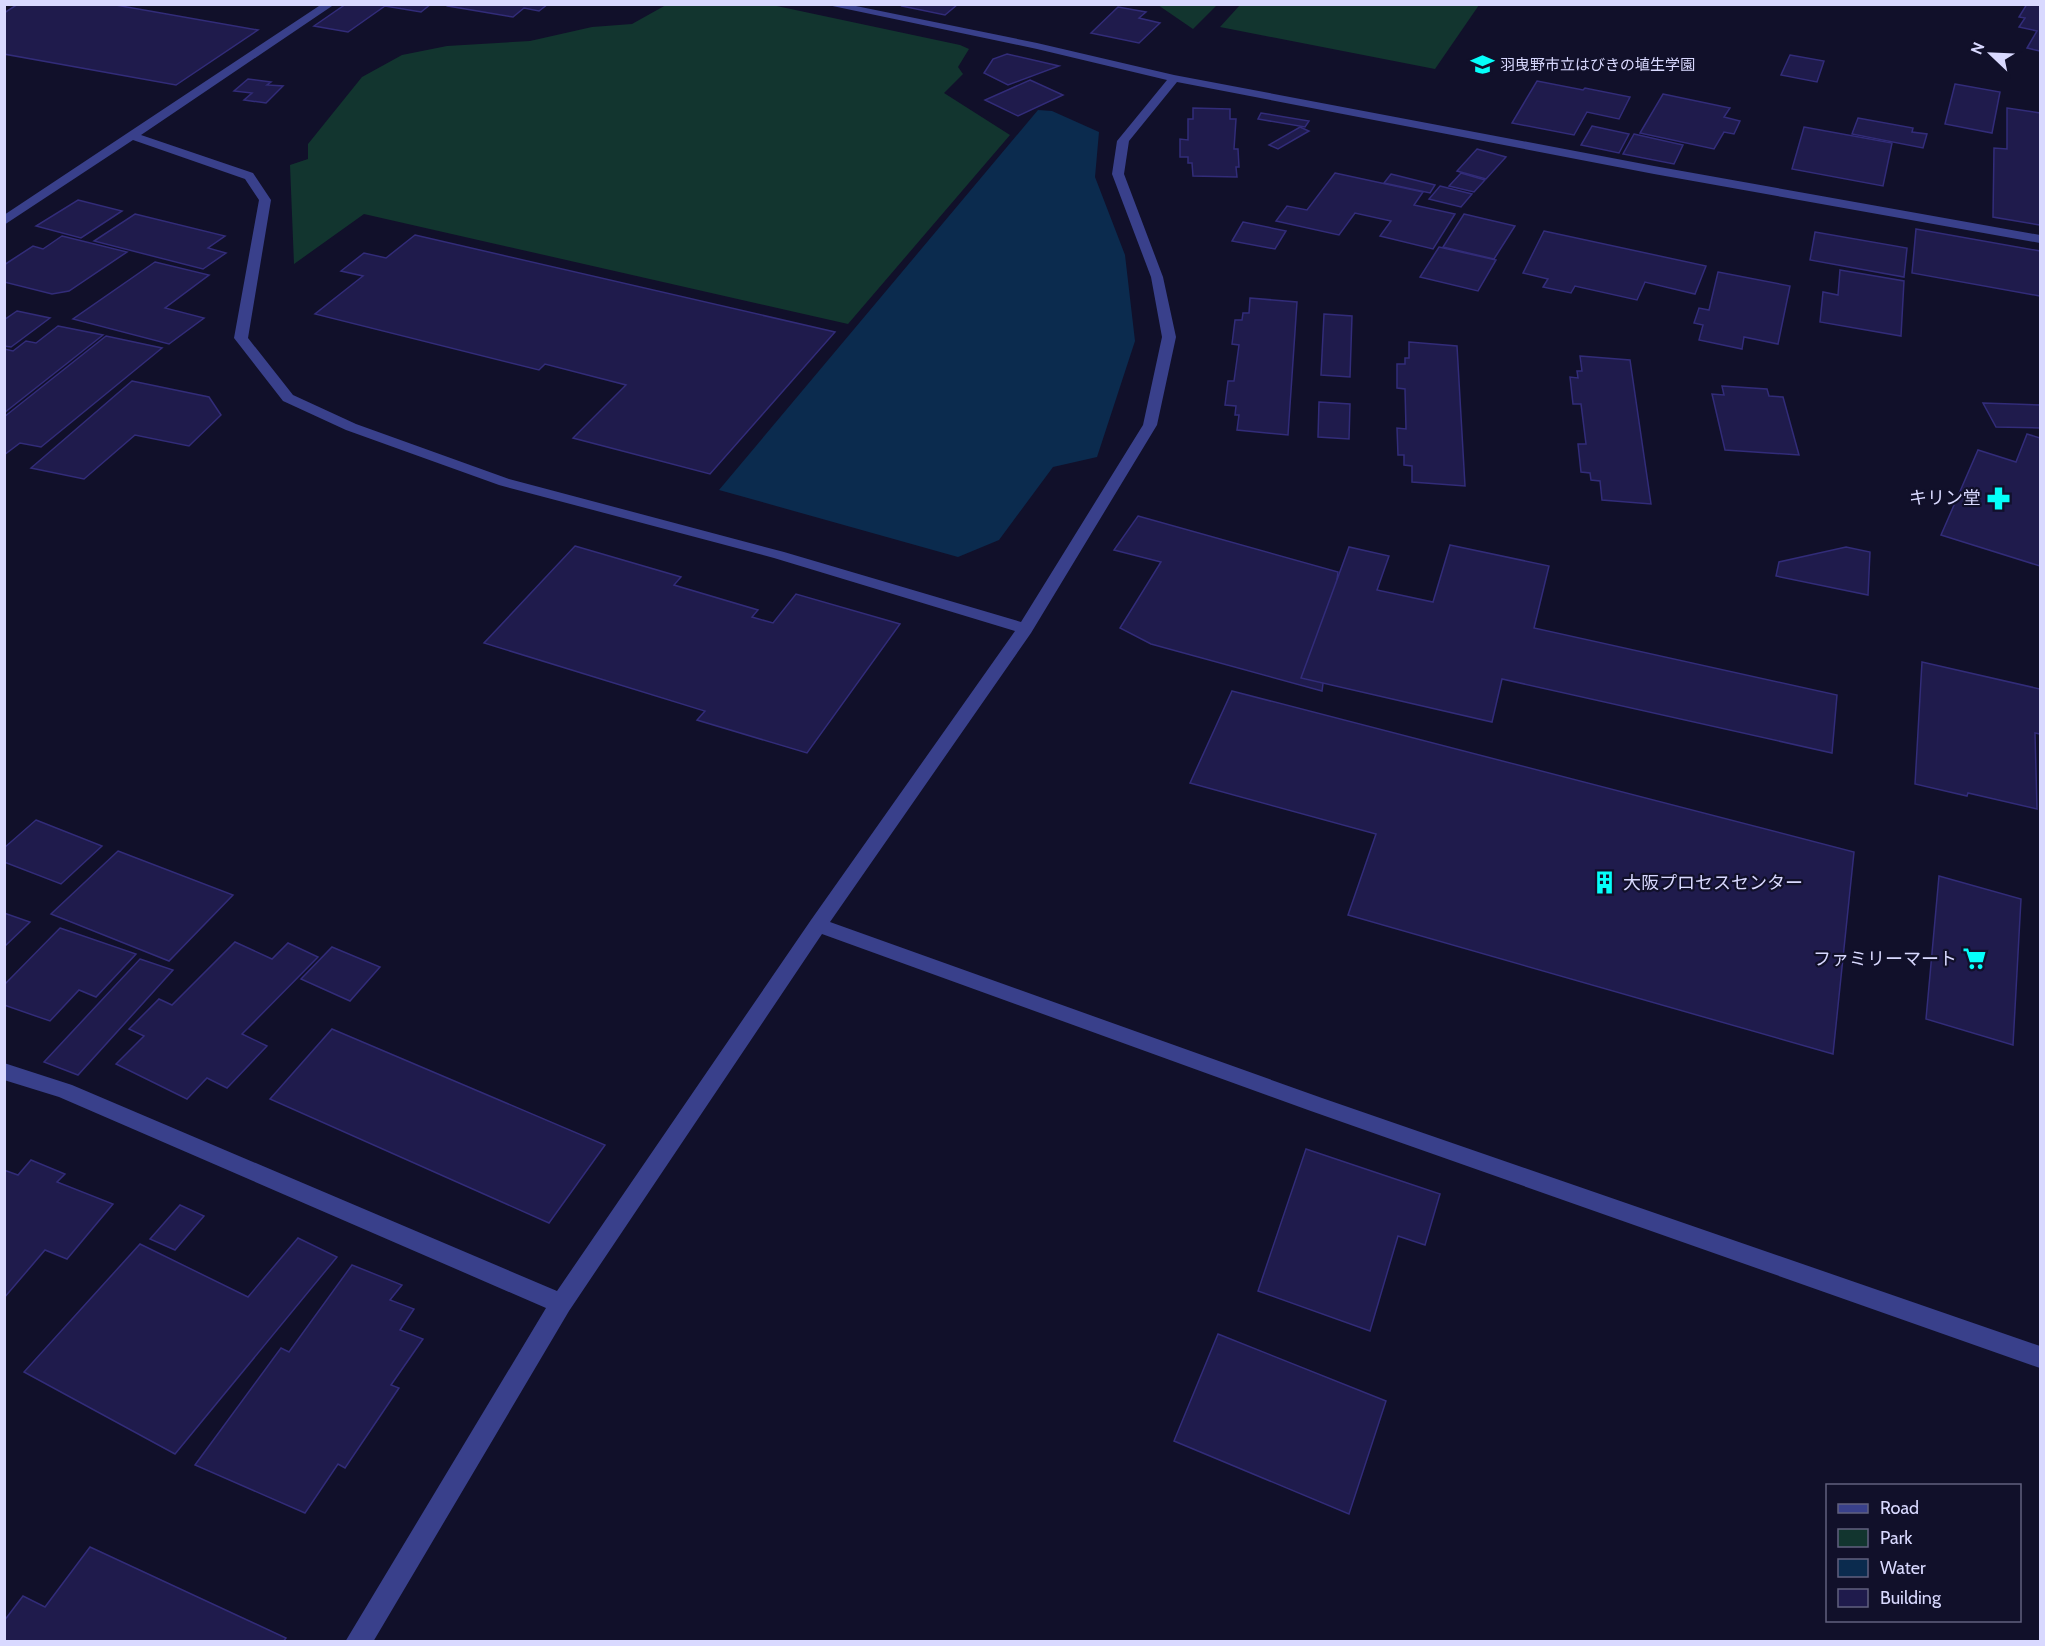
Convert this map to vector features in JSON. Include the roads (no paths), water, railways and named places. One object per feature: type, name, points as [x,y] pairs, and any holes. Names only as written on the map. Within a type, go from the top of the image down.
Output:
[{"type":"street","points":[[4,221],[330,4]]},
{"type":"street","points":[[828,4],[1037,46],[1174,78],[1654,170],[2040,239]]},
{"type":"street","points":[[358,1641],[561,1304],[818,925],[1025,629],[1150,425],[1169,337],[1157,277],[1118,174],[1123,141],[1174,78]]},
{"type":"street","points":[[132,136],[249,176],[265,200],[241,338],[288,398],[351,427],[504,482],[779,555],[1025,629]]},
{"type":"street","points":[[818,925],[1304,1100],[2040,1357]]},
{"type":"street","points":[[4,1071],[65,1090],[561,1304]]},
{"type":"water","points":[[1038,110],[1052,111],[1099,132],[1095,177],[1125,255],[1135,341],[1097,457],[1053,467],[999,540],[958,557],[719,490]]},
{"type":"place","name":"羽曳野市立はびきの埴生学園","points":[[1482,65]]},
{"type":"place","name":"キリン堂","points":[[1999,498]]},
{"type":"place","name":"大阪プロセスセンター","points":[[1605,883]]},
{"type":"place","name":"ファミリーマート","points":[[1975,959]]}]
